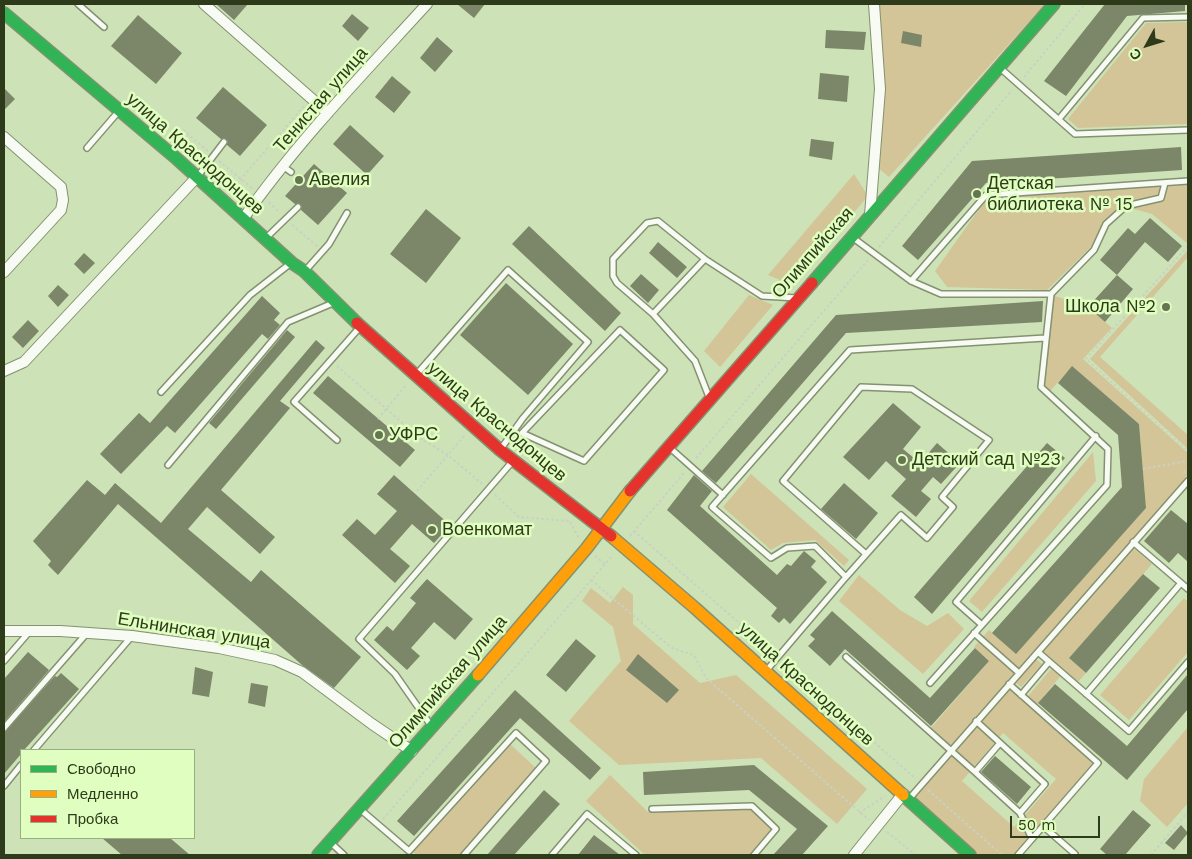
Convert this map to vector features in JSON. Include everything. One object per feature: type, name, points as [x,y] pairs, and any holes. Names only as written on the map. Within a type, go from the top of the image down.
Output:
[{"type":"street","points":[[204,4],[328,114]]},
{"type":"street","name":"Тенистая улица","points":[[244,219],[261,194],[288,170],[328,114],[427,4]]},
{"type":"street","points":[[870,215],[880,89],[874,4]]},
{"type":"street","name":"Олимпийская","points":[[600,528],[668,446],[1054,4]]},
{"type":"street","name":"улица Краснодонцев","points":[[4,14],[244,219],[292,263],[304,271],[414,376],[513,461],[600,528],[766,671],[970,855]]},
{"type":"street","points":[[4,137],[61,188],[63,200],[60,210],[4,272]]},
{"type":"street","points":[[4,371],[24,362],[196,178]]},
{"type":"street","name":"Олимпийская улица","points":[[318,855],[433,728],[586,548],[600,528]]},
{"type":"street","name":"Ельнинская улица","points":[[4,631],[132,636],[220,647],[275,660],[302,672],[364,719],[412,750]]},
{"type":"street","points":[[854,855],[906,797]]},
{"type":"lane","points":[[78,4],[104,27]]},
{"type":"lane","points":[[1060,119],[1143,18],[1188,17]]},
{"type":"lane","points":[[999,67],[1075,134],[1188,130]]},
{"type":"lane","points":[[87,148],[119,111]]},
{"type":"lane","points":[[196,178],[224,142]]},
{"type":"lane","points":[[911,281],[986,195],[1188,181]]},
{"type":"lane","points":[[930,683],[1107,485],[1108,449],[1041,387],[1044,338],[1050,294],[1094,250],[1106,224],[1126,206],[1161,198],[1165,183]]},
{"type":"lane","points":[[265,239],[298,207]]},
{"type":"lane","points":[[304,271],[329,244],[348,213]]},
{"type":"lane","points":[[710,400],[695,362],[653,314],[617,283],[612,270],[613,259],[647,223],[654,220],[667,226],[705,259],[762,296],[797,298]]},
{"type":"lane","points":[[852,236],[911,281],[941,294],[1050,294]]},
{"type":"lane","points":[[653,314],[705,259]]},
{"type":"lane","points":[[161,392],[250,295],[292,263]]},
{"type":"lane","points":[[414,376],[508,270],[588,342],[523,418],[500,450]]},
{"type":"lane","points":[[168,465],[288,322],[336,302]]},
{"type":"lane","points":[[337,440],[294,402],[360,326]]},
{"type":"lane","points":[[620,330],[664,370],[584,461],[522,434],[620,330]]},
{"type":"lane","points":[[846,576],[814,546],[787,548],[771,558],[712,507],[850,350],[1044,338]]},
{"type":"lane","points":[[766,671],[846,576],[866,554],[901,515],[926,538],[953,507],[942,497],[989,440],[912,389],[861,388],[783,481],[866,554]]},
{"type":"lane","points":[[982,625],[956,602],[1096,436]]},
{"type":"lane","points":[[668,446],[723,495]]},
{"type":"lane","points":[[433,728],[395,674],[359,639],[513,461]]},
{"type":"lane","points":[[906,797],[921,784],[1188,481]]},
{"type":"lane","points":[[1134,542],[1188,589]]},
{"type":"lane","points":[[1086,694],[1181,583]]},
{"type":"lane","points":[[4,661],[30,631]]},
{"type":"lane","points":[[4,728],[87,633]]},
{"type":"lane","points":[[974,633],[1019,673]]},
{"type":"lane","points":[[35,749],[132,636]]},
{"type":"lane","points":[[1038,652],[1129,731],[1188,662]]},
{"type":"lane","points":[[846,657],[1020,813],[1032,839]]},
{"type":"lane","points":[[1021,695],[1049,662]]},
{"type":"lane","points":[[1009,684],[1098,763],[1018,855]]},
{"type":"lane","points":[[976,721],[1045,784],[1020,813]]},
{"type":"lane","points":[[409,851],[516,733],[546,761],[464,855]]},
{"type":"lane","points":[[975,772],[1000,743]]},
{"type":"lane","points":[[4,786],[20,767]]},
{"type":"lane","points":[[652,809],[752,806],[776,829],[754,855]]},
{"type":"lane","points":[[360,809],[414,855]]},
{"type":"lane","points":[[552,855],[587,814],[636,855]]},
{"type":"lane","points":[[1043,826],[1075,854]]},
{"type":"lane","points":[[330,842],[344,855]]},
{"type":"path","points":[[874,253],[1084,4]]},
{"type":"path","points":[[240,180],[310,99]]},
{"type":"path","points":[[1188,246],[1086,359],[1188,451]]},
{"type":"path","points":[[330,360],[420,438],[448,455],[519,516],[570,521]]},
{"type":"path","points":[[378,419],[414,376]]},
{"type":"path","points":[[417,491],[472,426]]},
{"type":"path","points":[[1143,469],[1188,460]]},
{"type":"path","points":[[562,515],[570,521],[586,548],[605,564]]},
{"type":"path","points":[[634,531],[1002,855]]},
{"type":"path","points":[[591,580],[672,648],[694,656],[706,678],[859,813],[916,855]]},
{"type":"path","points":[[1151,855],[1188,812]]},
{"type":"shaded area","points":[[877,4],[1045,4],[889,177],[872,163],[880,113]]},
{"type":"shaded area","points":[[1188,22],[1188,124],[1078,128],[1068,119],[1146,23]]},
{"type":"shaded area","points":[[854,174],[868,196],[792,285],[768,275]]},
{"type":"shaded area","points":[[1188,183],[1188,244],[1152,214],[1127,207],[1162,198],[1166,184]]},
{"type":"shaded area","points":[[1160,186],[1158,196],[1125,204],[1104,222],[1090,248],[1047,290],[947,287],[935,271],[987,198]]},
{"type":"shaded area","points":[[1188,250],[1188,257],[1100,357],[1188,435],[1188,449],[1090,359]]},
{"type":"shaded area","points":[[749,295],[773,305],[720,367],[704,351]]},
{"type":"shaded area","points":[[1052,295],[1088,307],[1112,328],[1083,359],[1188,453],[1188,478],[1129,544],[1152,564],[1069,658],[1086,673],[1077,683],[1064,672],[1033,709],[1095,763],[1033,834],[1025,815],[1056,779],[1003,733],[962,781],[1014,827],[1020,821],[1028,839],[1014,855],[978,855],[913,798],[953,750],[930,729],[989,661],[974,647],[989,630],[1016,653],[1146,508],[1139,424],[1072,367],[1049,392],[1042,386]],"holes":[[[1037,648],[1055,664],[1024,701],[1005,683]]]},
{"type":"shaded area","points":[[1093,452],[1096,481],[982,612],[969,601]]},
{"type":"shaded area","points":[[751,474],[849,560],[844,566],[815,540],[783,543],[771,550],[723,507]]},
{"type":"shaded area","points":[[859,575],[900,610],[927,626],[948,613],[964,629],[923,674],[839,601]]},
{"type":"shaded area","points":[[623,587],[633,595],[633,624],[700,683],[736,675],[867,789],[837,824],[761,758],[619,765],[569,721],[621,661],[613,627],[582,601],[591,588],[610,603]]},
{"type":"shaded area","points":[[1184,598],[1188,602],[1188,652],[1129,720],[1100,695]]},
{"type":"shaded area","points":[[1036,659],[1042,664],[1021,687],[1016,683]]},
{"type":"shaded area","points":[[1188,727],[1188,803],[1167,827],[1140,801],[1144,779]]},
{"type":"shaded area","points":[[509,743],[537,769],[462,855],[417,855],[412,851]]},
{"type":"shaded area","points":[[610,775],[648,812],[750,808],[772,828],[749,855],[645,855],[586,801]]},
{"type":"building","points":[[216,4],[248,4],[234,20]]},
{"type":"building","points":[[457,4],[485,4],[474,18]]},
{"type":"building","points":[[1105,4],[1185,4],[1185,11],[1127,16],[1066,96],[1044,81]]},
{"type":"building","points":[[352,14],[369,28],[358,41],[342,26]]},
{"type":"building","points":[[138,15],[182,53],[156,84],[111,46]]},
{"type":"building","points":[[826,30],[866,32],[864,50],[825,48]]},
{"type":"building","points":[[903,31],[922,35],[921,47],[901,43]]},
{"type":"building","points":[[437,37],[453,51],[435,72],[420,58]]},
{"type":"building","points":[[820,73],[849,76],[847,102],[818,99]]},
{"type":"building","points":[[392,76],[411,92],[394,113],[375,97]]},
{"type":"building","points":[[223,87],[267,125],[240,156],[227,145],[227,139],[221,139],[196,118]]},
{"type":"building","points":[[4,88],[15,99],[4,110]]},
{"type":"building","points":[[350,125],[384,156],[367,175],[333,144]]},
{"type":"building","points":[[811,139],[834,142],[832,160],[809,156]]},
{"type":"building","points":[[1181,147],[1182,170],[986,183],[918,260],[902,246],[972,161]]},
{"type":"building","points":[[314,164],[347,193],[318,225],[301,210],[301,204],[295,204],[285,196]]},
{"type":"building","points":[[426,209],[461,238],[426,283],[390,254]]},
{"type":"building","points":[[1150,218],[1182,246],[1168,262],[1145,242],[1117,275],[1100,260],[1128,228],[1135,234]]},
{"type":"building","points":[[529,226],[621,313],[605,331],[512,244]]},
{"type":"building","points":[[658,242],[687,267],[677,278],[649,253]]},
{"type":"building","points":[[84,253],[95,263],[84,274],[74,264]]},
{"type":"building","points":[[641,274],[659,290],[648,303],[630,286]]},
{"type":"building","points":[[1117,275],[1133,289],[1105,322],[1088,307]]},
{"type":"building","points":[[506,283],[573,344],[528,395],[460,335]]},
{"type":"building","points":[[58,285],[69,295],[58,307],[48,296]]},
{"type":"building","points":[[262,296],[280,313],[274,320],[280,325],[268,339],[262,334],[175,433],[167,426],[121,474],[100,454],[139,413],[150,423]]},
{"type":"building","points":[[1043,301],[1042,322],[846,333],[716,483],[702,471],[836,315]]},
{"type":"building","points":[[28,320],[39,331],[23,348],[12,337]]},
{"type":"building","points":[[287,330],[295,337],[216,429],[209,423]]},
{"type":"building","points":[[316,340],[325,348],[280,401],[290,408],[221,490],[275,537],[260,554],[207,507],[188,529],[251,582],[261,570],[361,657],[334,688],[302,665],[118,504],[58,575],[48,565],[51,561],[33,541],[87,480],[105,495],[115,483],[161,523]]},
{"type":"building","points":[[1072,366],[1139,424],[1146,508],[1016,654],[992,633],[1122,487],[1118,435],[1058,383]]},
{"type":"building","name":"УФРС","points":[[328,376],[415,450],[400,467],[313,393]]},
{"type":"building","points":[[893,403],[921,427],[903,449],[920,463],[937,443],[960,463],[941,484],[933,477],[921,491],[931,499],[916,517],[891,496],[906,479],[886,461],[869,480],[843,457]]},
{"type":"building","points":[[1047,443],[1065,458],[932,614],[914,597]]},
{"type":"building","name":"Военкомат","points":[[394,475],[450,525],[434,543],[412,524],[390,549],[410,566],[395,583],[342,535],[357,519],[375,535],[397,511],[377,494]]},
{"type":"building","points":[[694,475],[712,491],[700,506],[777,575],[787,564],[791,566],[804,551],[816,561],[811,567],[827,582],[790,624],[784,618],[779,623],[771,616],[777,608],[667,510]]},
{"type":"building","points":[[844,483],[878,513],[856,539],[821,509]]},
{"type":"building","points":[[1171,510],[1188,524],[1188,562],[1178,553],[1169,563],[1144,541]]},
{"type":"building","points":[[1143,574],[1160,588],[1086,673],[1069,658]]},
{"type":"building","points":[[427,579],[473,619],[455,640],[434,622],[411,648],[420,656],[407,670],[374,640],[387,626],[393,631],[416,603],[410,598]]},
{"type":"building","points":[[832,611],[930,698],[975,648],[989,661],[931,726],[845,649],[830,666],[808,646],[815,639],[810,635]]},
{"type":"building","points":[[576,639],[596,656],[566,692],[546,675]]},
{"type":"building","points":[[28,652],[49,670],[4,722],[4,679]]},
{"type":"building","points":[[638,654],[679,690],[667,703],[626,670]]},
{"type":"building","points":[[195,667],[213,672],[209,697],[192,694]]},
{"type":"building","points":[[61,673],[79,689],[25,749],[20,749],[20,755],[4,774],[4,732],[55,676],[57,677]]},
{"type":"building","points":[[1188,674],[1188,709],[1127,780],[1038,703],[1055,684],[1127,746]]},
{"type":"building","points":[[251,683],[268,686],[265,707],[248,703]]},
{"type":"building","points":[[515,690],[601,768],[590,780],[520,718],[414,836],[397,821]]},
{"type":"building","points":[[995,756],[1031,787],[1017,804],[981,772]]},
{"type":"building","points":[[754,765],[828,826],[802,855],[773,855],[797,829],[749,790],[644,795],[643,772]]},
{"type":"building","points":[[544,790],[560,804],[514,855],[487,855]]},
{"type":"building","points":[[1133,810],[1151,825],[1125,855],[1107,855],[1100,849]]},
{"type":"building","points":[[1181,825],[1188,833],[1174,850],[1165,843]]},
{"type":"building","points":[[594,835],[620,855],[578,855]]},
{"type":"building","points":[[103,839],[171,839],[190,855],[122,855]]},
{"type":"traffic: fast","points":[[812,283],[1054,4]]},
{"type":"traffic: fast","points":[[4,13],[177,159],[292,263],[304,271],[357,323]]},
{"type":"traffic: fast","points":[[318,855],[478,675]]},
{"type":"traffic: fast","points":[[903,795],[970,855]]},
{"type":"traffic: slow","points":[[478,675],[586,549],[630,491]]},
{"type":"traffic: slow","points":[[611,536],[695,608],[903,795]]},
{"type":"traffic: jam","points":[[630,491],[812,283]]},
{"type":"traffic: jam","points":[[357,323],[500,450],[611,536]]},
{"type":"place","name":"Авелия","points":[[299,180]]},
{"type":"place","name":"Детская библиотека № 15","points":[[977,194]]},
{"type":"place","name":"Школа №2","points":[[1166,307]]},
{"type":"place","name":"УФРС","points":[[379,435]]},
{"type":"place","name":"Детский сад №23","points":[[902,460]]},
{"type":"place","name":"Военкомат","points":[[432,530]]}]
